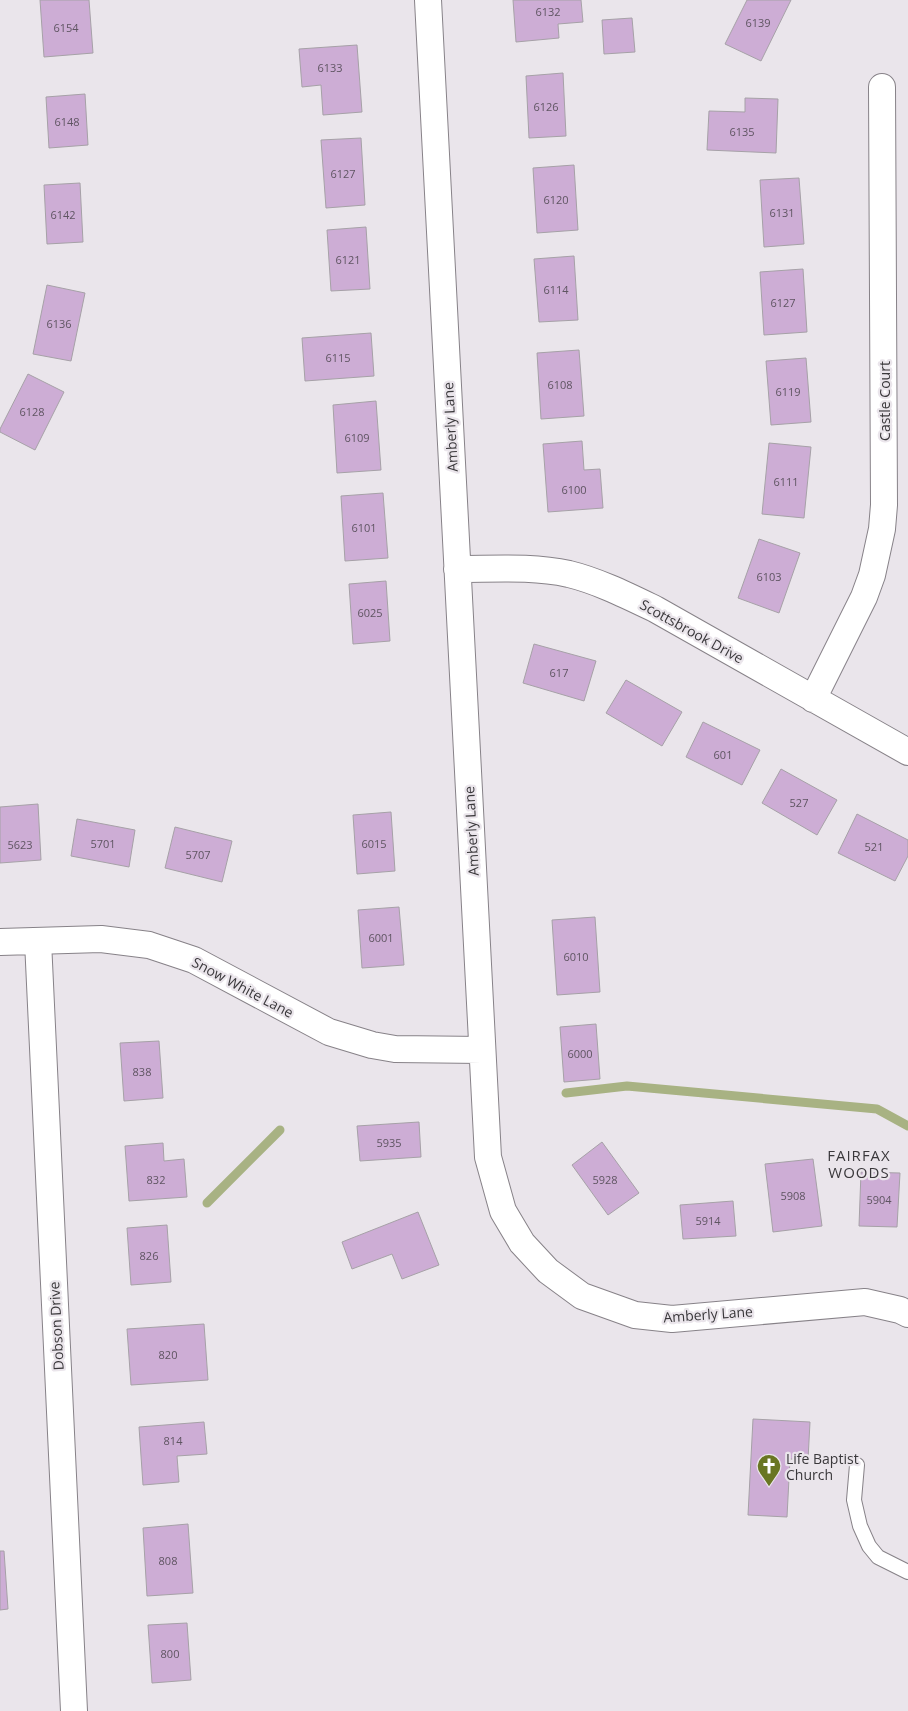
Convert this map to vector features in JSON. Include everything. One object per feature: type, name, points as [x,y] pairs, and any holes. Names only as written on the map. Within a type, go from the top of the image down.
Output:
[{"type":"street","name":"Amberly Lane","points":[[428,0],[488,1157],[503,1211],[522,1243],[548,1271],[582,1296],[635,1315],[672,1319],[865,1302],[900,1310],[908,1314]]},
{"type":"street","name":"Castle Court","points":[[813,699],[864,597],[872,575],[882,529],[884,506],[882,87]]},
{"type":"street","name":"Scottsbrook Drive","points":[[457,569],[531,568],[570,574],[614,590],[655,609],[908,752]]},
{"type":"street","name":"Snow White Lane","points":[[0,942],[101,938],[149,945],[194,960],[329,1032],[372,1045],[395,1049],[482,1050]]},
{"type":"street","name":"Dobson Drive","points":[[38,940],[74,1711]]},
{"type":"lane","points":[[857,1465],[854,1500],[860,1526],[869,1546],[878,1557],[908,1572]]},
{"type":"building","points":[[40,0],[89,0],[93,53],[44,57]]},
{"type":"building","points":[[513,0],[581,0],[583,22],[558,24],[559,38],[516,42]]},
{"type":"building","points":[[747,0],[791,0],[761,61],[725,44]]},
{"type":"building","points":[[632,18],[635,52],[604,54],[602,20]]},
{"type":"building","points":[[357,45],[362,112],[323,115],[321,85],[302,87],[299,49]]},
{"type":"building","points":[[563,73],[566,136],[529,138],[526,76]]},
{"type":"building","points":[[85,94],[88,145],[49,148],[46,97]]},
{"type":"building","points":[[745,98],[778,99],[776,153],[707,150],[709,111],[745,112]]},
{"type":"building","points":[[361,138],[365,205],[326,208],[321,140]]},
{"type":"building","points":[[574,165],[578,230],[537,233],[533,168]]},
{"type":"building","points":[[799,178],[804,244],[764,247],[760,180]]},
{"type":"building","points":[[80,183],[83,242],[47,244],[44,185]]},
{"type":"building","points":[[366,227],[370,289],[331,291],[327,230]]},
{"type":"building","points":[[574,256],[578,320],[539,322],[534,259]]},
{"type":"building","points":[[803,269],[807,332],[764,335],[760,272]]},
{"type":"building","points":[[47,285],[85,293],[71,361],[33,354]]},
{"type":"building","points":[[371,333],[374,376],[305,381],[302,338]]},
{"type":"building","points":[[579,350],[584,416],[541,419],[537,353]]},
{"type":"building","points":[[806,358],[811,422],[771,425],[766,361]]},
{"type":"building","points":[[28,374],[64,392],[35,450],[0,432]]},
{"type":"building","points":[[376,401],[381,470],[337,473],[333,405]]},
{"type":"building","points":[[582,441],[584,470],[600,469],[603,508],[548,512],[543,444]]},
{"type":"building","points":[[769,443],[811,447],[804,518],[762,514]]},
{"type":"building","points":[[383,493],[388,558],[345,561],[341,496]]},
{"type":"building","points":[[759,539],[800,553],[779,613],[738,598]]},
{"type":"building","points":[[386,581],[390,641],[353,644],[349,584]]},
{"type":"building","points":[[534,644],[596,661],[584,701],[523,683]]},
{"type":"building","points":[[626,680],[682,712],[662,746],[606,713]]},
{"type":"building","points":[[703,722],[760,750],[742,785],[686,757]]},
{"type":"building","points":[[781,769],[837,800],[817,835],[762,803]]},
{"type":"building","points":[[38,804],[41,860],[0,863],[0,807]]},
{"type":"building","points":[[391,812],[395,871],[357,874],[353,815]]},
{"type":"building","points":[[857,814],[908,840],[908,856],[895,881],[838,853]]},
{"type":"building","points":[[77,819],[135,830],[129,867],[71,856]]},
{"type":"building","points":[[175,827],[232,841],[222,882],[165,868]]},
{"type":"building","points":[[399,907],[404,965],[362,968],[358,910]]},
{"type":"building","points":[[595,917],[600,992],[557,995],[552,920]]},
{"type":"building","points":[[596,1024],[600,1079],[564,1082],[560,1027]]},
{"type":"building","points":[[159,1041],[163,1098],[124,1101],[120,1043]]},
{"type":"building","points":[[419,1122],[421,1157],[360,1161],[357,1126]]},
{"type":"building","points":[[602,1142],[639,1193],[608,1215],[572,1165]]},
{"type":"building","points":[[163,1143],[164,1161],[184,1159],[187,1197],[129,1201],[125,1146]]},
{"type":"building","points":[[813,1159],[822,1226],[773,1232],[765,1164]]},
{"type":"building","points":[[861,1172],[900,1173],[897,1227],[859,1226]]},
{"type":"building","points":[[733,1201],[736,1236],[683,1239],[680,1205]]},
{"type":"building","points":[[418,1212],[439,1265],[402,1279],[392,1254],[352,1269],[342,1242]]},
{"type":"building","points":[[167,1225],[171,1282],[131,1285],[127,1228]]},
{"type":"building","points":[[204,1324],[208,1380],[131,1385],[127,1329]]},
{"type":"building","name":"Life Baptist Church","points":[[753,1419],[810,1422],[808,1460],[790,1459],[787,1517],[748,1515]]},
{"type":"building","points":[[204,1422],[207,1454],[177,1456],[179,1482],[143,1485],[139,1427]]},
{"type":"building","points":[[188,1524],[193,1593],[147,1596],[143,1528]]},
{"type":"building","points":[[0,1551],[4,1551],[8,1609],[0,1610]]},
{"type":"building","points":[[187,1623],[191,1680],[152,1683],[148,1625]]},
{"type":"waterway","points":[[566,1093],[627,1086],[877,1109],[908,1126]]},
{"type":"waterway","points":[[207,1203],[280,1130]]},
{"type":"place","name":"Life Baptist Church","points":[[769,1487]]},
{"type":"district","name":"FAIRFAX WOODS","points":[[859,1164]]}]
